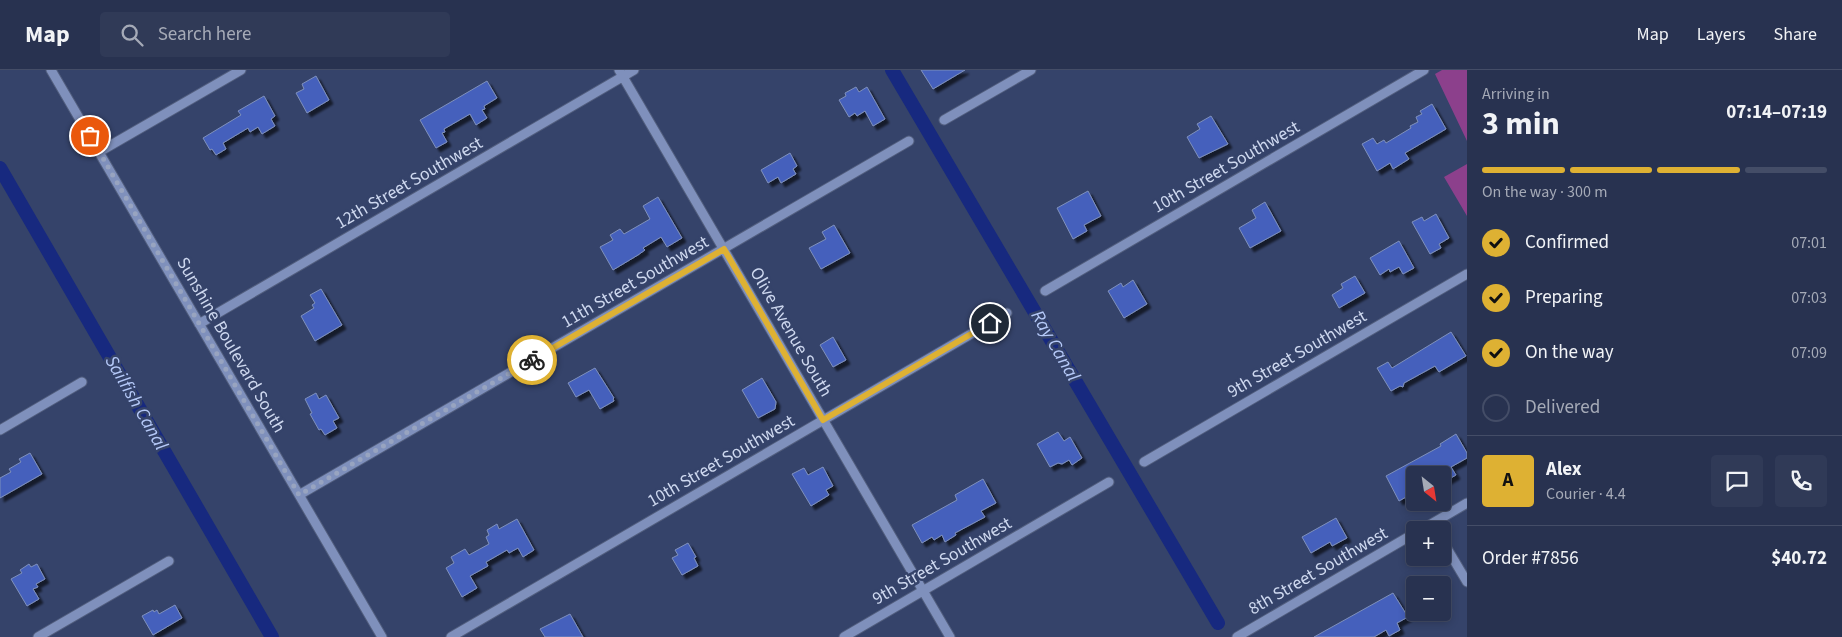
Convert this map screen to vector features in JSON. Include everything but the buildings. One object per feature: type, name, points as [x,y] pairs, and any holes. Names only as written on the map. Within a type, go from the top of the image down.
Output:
[{"type":"street","name":"Sunshine Boulevard South","points":[[51,70],[382,637]]},
{"type":"street","points":[[99,152],[240,70]]},
{"type":"street","name":"12th Street Southwest","points":[[199,324],[621,73],[634,70]]},
{"type":"street","points":[[944,120],[1031,70]]},
{"type":"street","name":"10th Street Southwest","points":[[1045,291],[1424,70]]},
{"type":"street","name":"Olive Avenue South","points":[[621,73],[950,637]]},
{"type":"street","name":"11th Street Southwest","points":[[299,495],[909,141]]},
{"type":"street","name":"9th Street Southwest","points":[[1144,462],[1467,274]]},
{"type":"street","name":"10th Street Southwest","points":[[451,637],[1007,313]]},
{"type":"street","points":[[0,430],[82,382]]},
{"type":"street","name":"9th Street Southwest","points":[[844,637],[1109,482]]},
{"type":"street","points":[[1442,521],[1467,503]]},
{"type":"street","name":"8th Street Southwest","points":[[1238,637],[1406,538]]},
{"type":"street","points":[[1451,555],[1467,582]]},
{"type":"street","points":[[38,637],[169,561]]},
{"type":"shaded area","points":[[1442,70],[1467,70],[1467,141],[1435,74]]},
{"type":"shaded area","points":[[1467,164],[1467,216],[1444,177]]},
{"type":"waterway","name":"Ray Canal","points":[[892,70],[1218,623]]},
{"type":"waterway","name":"Sailfish Canal","points":[[0,168],[272,637]]},
{"type":"way so far","points":[[90,136],[299,495],[532,360]]},
{"type":"route","points":[[532,360],[724,249],[823,420],[990,323]]}]
